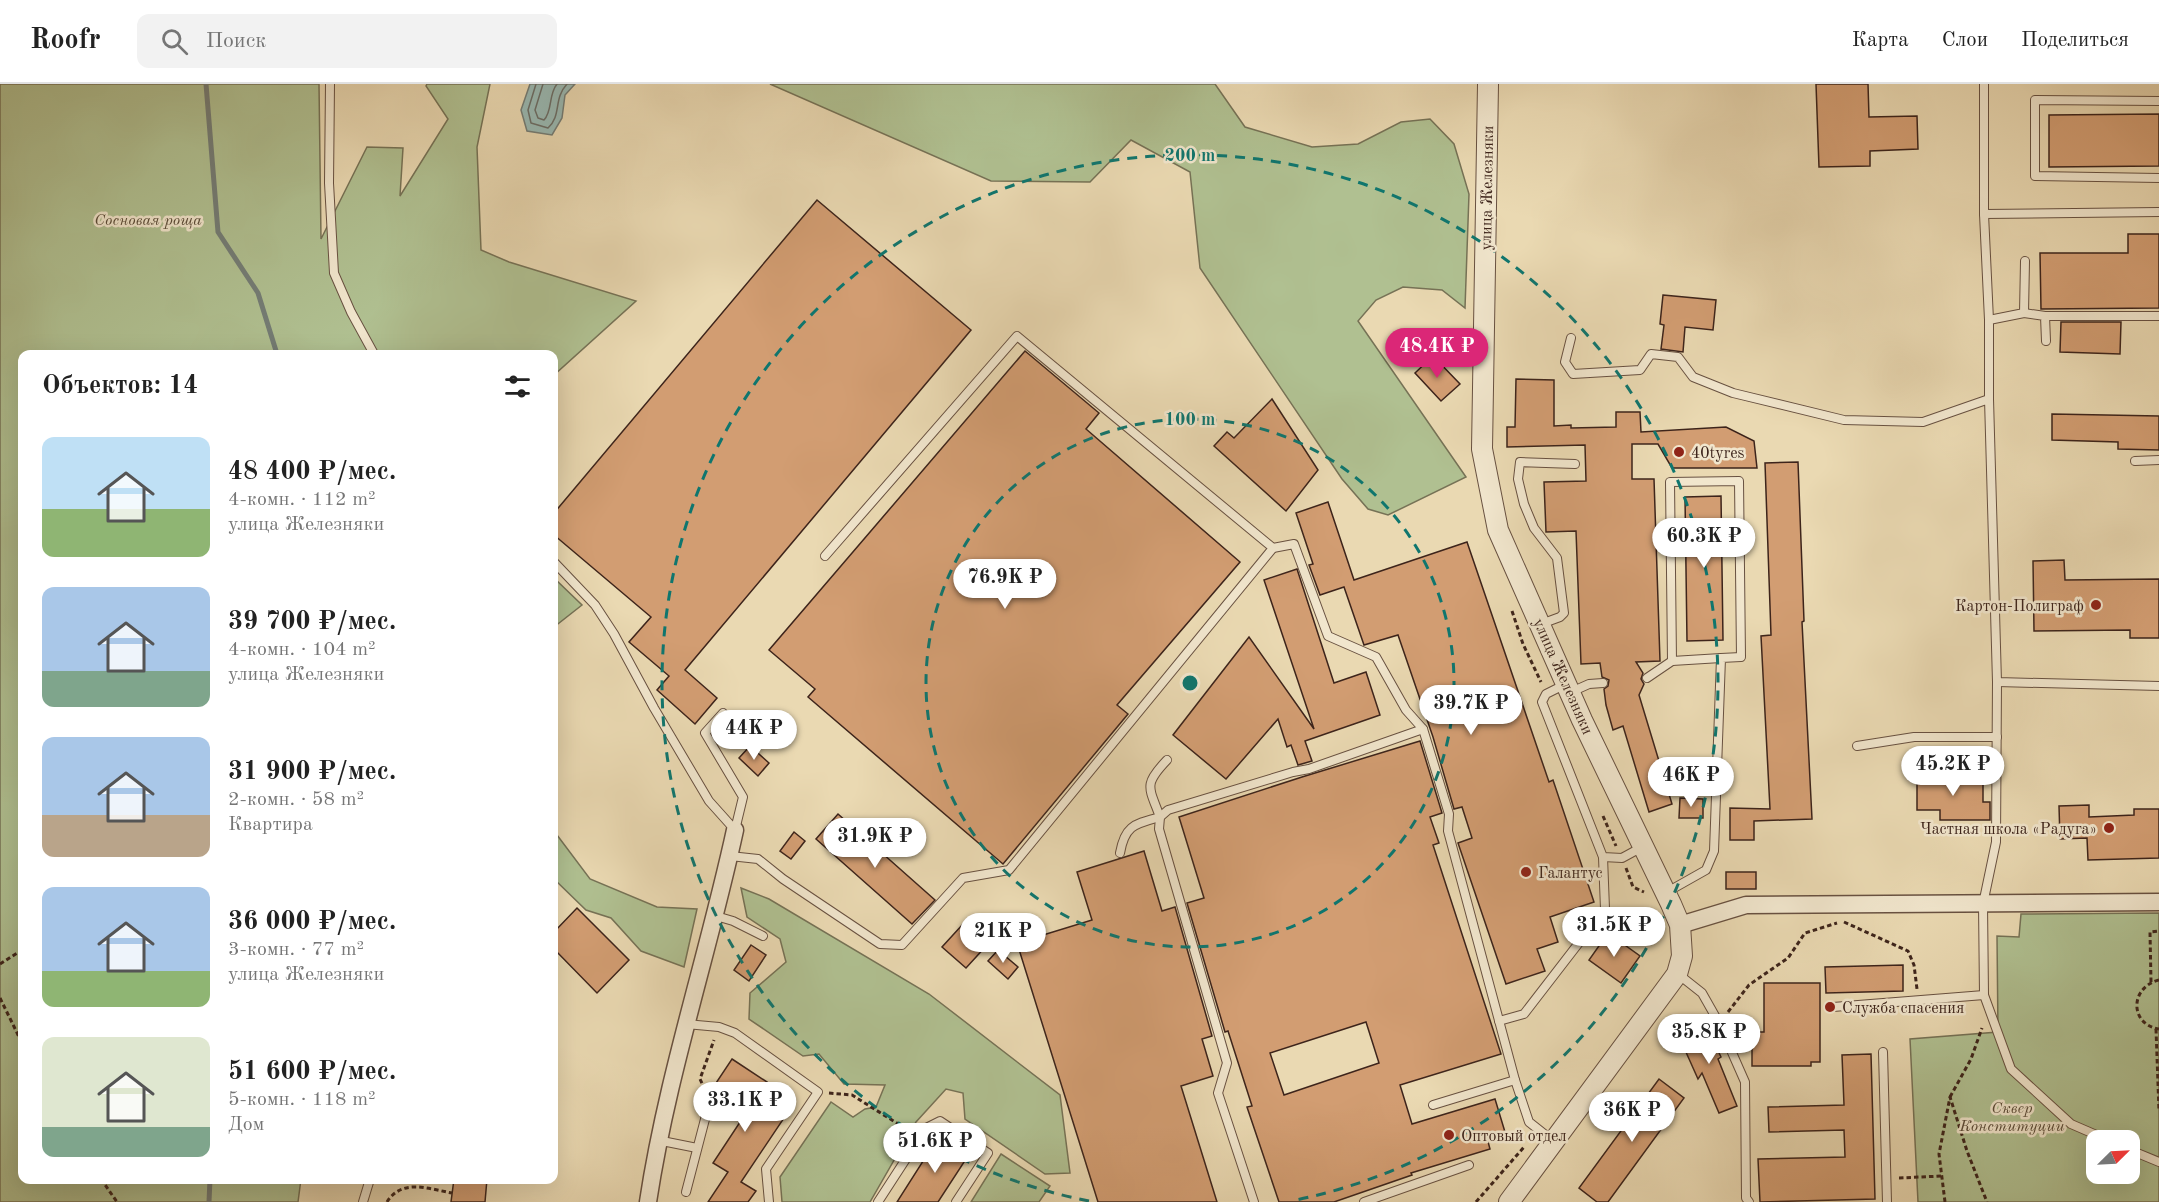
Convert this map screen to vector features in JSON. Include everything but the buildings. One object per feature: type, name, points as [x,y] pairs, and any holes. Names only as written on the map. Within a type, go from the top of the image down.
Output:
[{"type":"street","name":"улица Железняки","points":[[1488,84],[1482,449],[1498,530],[1568,688],[1666,892],[1680,925],[1682,956],[1677,974],[1509,1202]]},
{"type":"street","points":[[648,1202],[657,1140],[716,916],[735,830]]},
{"type":"street","points":[[1680,925],[1746,905],[2159,902]]},
{"type":"lane","points":[[330,84],[329,183],[334,273],[351,312],[372,350]]},
{"type":"lane","points":[[1984,84],[1984,214],[1989,320],[1997,682],[1996,842],[1983,904],[1984,995],[2011,1069],[2072,1124],[2086,1130]]},
{"type":"lane","points":[[2159,101],[2035,100],[2035,176],[2159,178]]},
{"type":"lane","points":[[1984,214],[2159,212]]},
{"type":"lane","points":[[2024,313],[2025,261]]},
{"type":"lane","points":[[1989,320],[2024,313],[2045,316],[2159,316]]},
{"type":"lane","points":[[2045,316],[2046,341]]},
{"type":"lane","points":[[825,556],[1017,336],[1273,548]]},
{"type":"lane","points":[[1571,338],[1566,362],[1573,374],[1641,370],[1652,354],[1678,357],[1693,377],[1733,393],[1844,420],[1923,422],[1989,399]]},
{"type":"lane","points":[[2134,461],[2159,460]]},
{"type":"lane","points":[[1540,624],[1560,617],[1563,613],[1557,558],[1534,528],[1524,504],[1518,479],[1520,462],[1575,464]]},
{"type":"lane","points":[[1647,678],[1672,661],[1741,657],[1739,481],[1670,482],[1672,661]]},
{"type":"lane","points":[[730,856],[758,859],[783,879],[880,944],[902,945],[963,878],[1009,870],[1273,548],[1294,544],[1328,636],[1376,657],[1406,710],[1423,729],[1449,814],[1448,831],[1515,1080],[1529,1122],[1553,1141]]},
{"type":"lane","points":[[558,565],[595,605],[710,801],[735,830]]},
{"type":"lane","points":[[1666,892],[1706,870],[1714,851],[1721,658]]},
{"type":"lane","points":[[1997,682],[2159,686]]},
{"type":"lane","points":[[1499,1021],[1524,1014],[1605,909],[1604,857],[1542,702],[1546,693],[1603,683]]},
{"type":"lane","points":[[723,713],[705,733],[743,797],[735,830]]},
{"type":"lane","points":[[1120,853],[1123,837],[1134,824],[1160,817],[1168,810],[1309,769],[1423,729]]},
{"type":"lane","points":[[1857,746],[1914,737],[1997,737]]},
{"type":"lane","points":[[1167,760],[1152,775],[1150,788],[1160,817],[1159,829],[1227,1063],[1218,1093],[1254,1202]]},
{"type":"lane","points":[[1604,857],[1622,858],[1644,846]]},
{"type":"lane","points":[[716,916],[733,921],[763,936]]},
{"type":"lane","points":[[1677,974],[1702,993],[1719,1023],[1745,1082],[1746,1198],[1749,1202]]},
{"type":"lane","points":[[1833,1007],[1984,995]]},
{"type":"lane","points":[[686,1024],[719,1027],[735,1033],[818,1092],[766,1169],[770,1202]]},
{"type":"lane","points":[[1883,1052],[1887,1202]]},
{"type":"lane","points":[[1433,1105],[1515,1080]]},
{"type":"lane","points":[[686,1192],[710,1100]]},
{"type":"lane","points":[[878,1202],[926,1128],[940,1121],[988,1153],[956,1202]]},
{"type":"lane","points":[[657,1140],[697,1148]]},
{"type":"lane","points":[[2140,1154],[2159,1162]]},
{"type":"lane","points":[[1364,1202],[1469,1165]]},
{"type":"lane","points":[[363,1202],[368,1184]]},
{"type":"path","points":[[1719,1023],[1749,985],[1788,958],[1806,933],[1841,921],[1908,951],[1914,965],[1918,1000]]},
{"type":"path","points":[[2151,982],[2150,932],[2159,931]]},
{"type":"path","points":[[0,964],[18,953]]},
{"type":"path","points":[[2159,980],[2151,982],[2141,990],[2136,1005],[2138,1015],[2144,1023],[2157,1029],[2159,1111]]},
{"type":"path","points":[[0,998],[18,1035]]},
{"type":"path","points":[[1945,1202],[1939,1154],[1950,1097],[1971,1059],[1976,1040],[1990,1011]]},
{"type":"path","points":[[710,1100],[700,1079],[719,1027]]},
{"type":"path","points":[[818,1092],[852,1095],[920,1137]]},
{"type":"path","points":[[1950,1097],[1967,1151],[1987,1202]]},
{"type":"path","points":[[1886,1178],[1942,1176]]},
{"type":"path","points":[[104,1184],[117,1202]]},
{"type":"path","points":[[387,1202],[399,1189],[409,1186],[452,1193]]},
{"type":"green space","name":"Сосновая роща","points":[[0,84],[319,84],[321,239],[367,147],[403,148],[400,196],[448,119],[426,86],[427,84],[490,84],[477,147],[481,250],[509,262],[636,301],[558,371],[558,350],[18,350],[18,1184],[300,1184],[298,1202],[0,1202]]},
{"type":"green space","points":[[770,84],[1215,84],[1245,127],[1312,147],[1358,144],[1401,122],[1430,119],[1454,144],[1469,194],[1465,308],[1442,290],[1403,287],[1376,300],[1358,321],[1466,477],[1388,515],[1368,509],[1342,479],[1200,268],[1190,172],[1131,140],[1090,182],[991,181]]},
{"type":"green space","points":[[558,582],[582,605],[558,624]]},
{"type":"green space","points":[[558,836],[590,879],[657,907],[697,909],[684,967],[641,951],[611,918],[586,910],[558,883]]},
{"type":"green space","points":[[741,888],[769,899],[929,994],[1060,1095],[1070,1173],[1045,1174],[965,1119],[963,1093],[946,1089],[916,1122],[870,1202],[782,1202],[780,1177],[831,1102],[853,1117],[865,1109],[876,1107],[885,1085],[844,1084],[819,1054],[803,1056],[749,1019],[750,993],[786,962],[780,939],[747,917]]},
{"type":"green space","name":"Сквер Конституции","points":[[2159,913],[2159,1202],[1918,1202],[1910,1039],[1998,1032],[1997,936],[2019,937],[2021,914]]},
{"type":"green space","points":[[1001,1154],[1050,1186],[1039,1202],[971,1202]]},
{"type":"water","points":[[530,84],[575,84],[565,95],[562,118],[552,135],[527,131],[521,110]]},
{"type":"waterway","points":[[206,84],[218,232],[258,293],[276,350]]},
{"type":"waterway","points":[[209,1202],[210,1184]]},
{"type":"place","name":"40tyres","points":[[1679,452]]},
{"type":"place","name":"Картон-Полиграф","points":[[2096,605]]},
{"type":"place","name":"Частная школа «Радуга»","points":[[2109,828]]},
{"type":"place","name":"Галантус","points":[[1526,872]]},
{"type":"place","name":"Служба спасения","points":[[1830,1007]]},
{"type":"place","name":"Оптовый отдел","points":[[1449,1135]]}]
